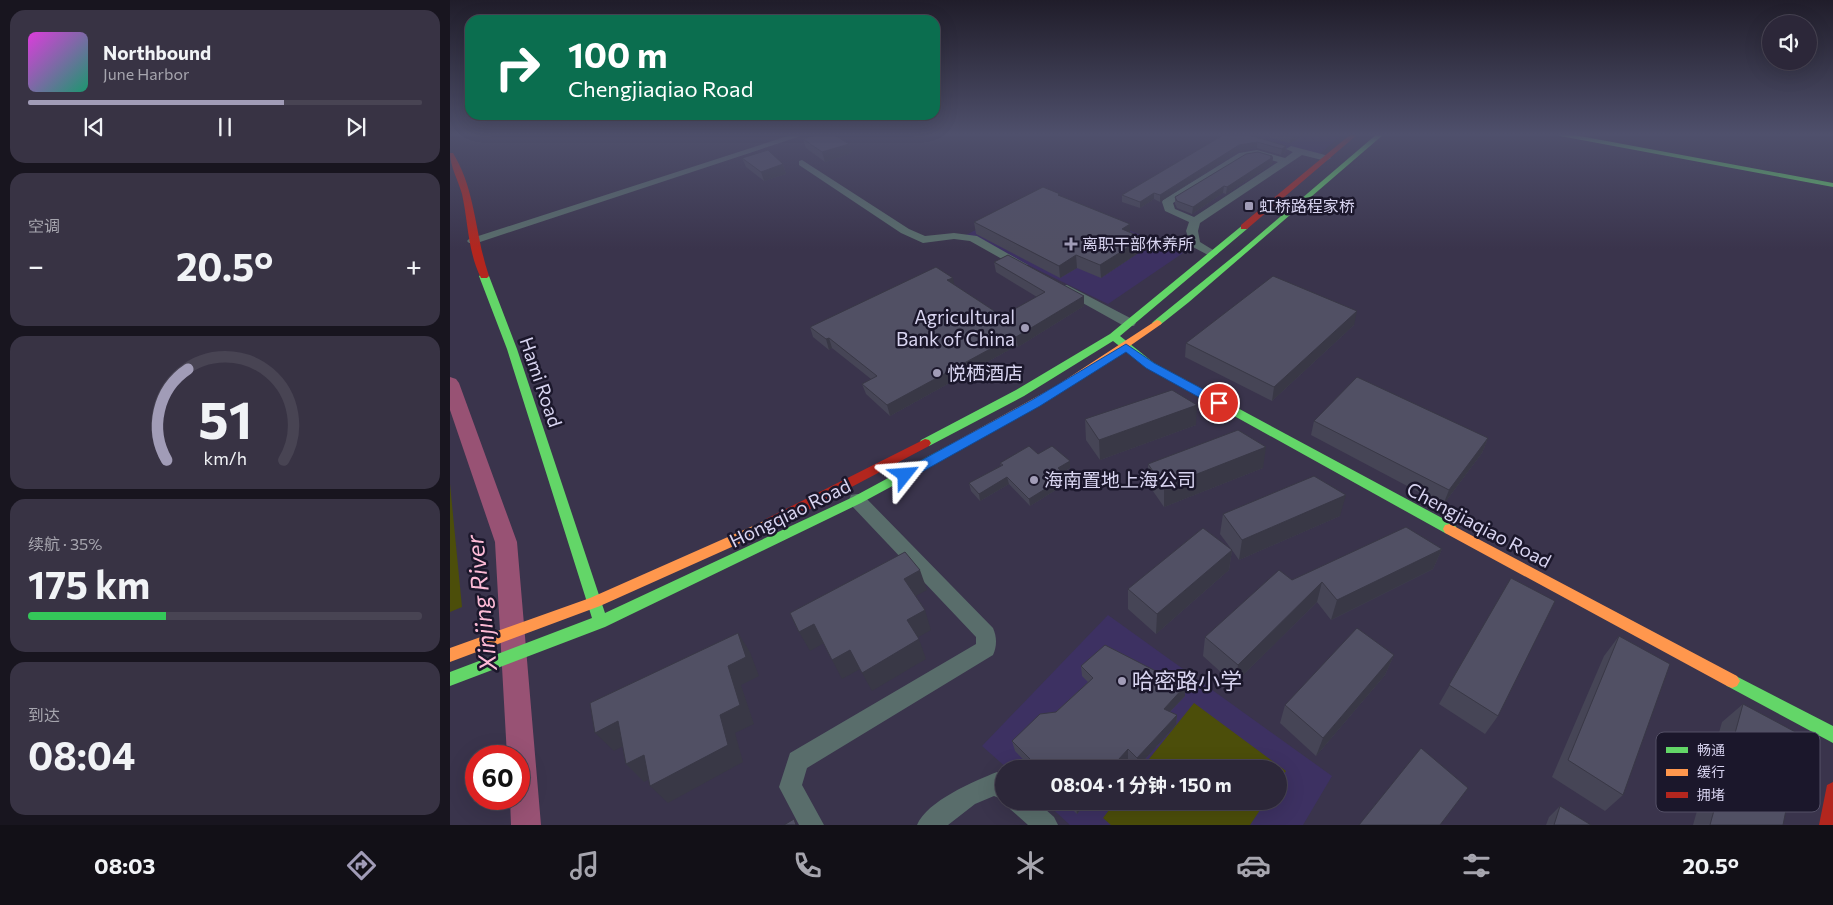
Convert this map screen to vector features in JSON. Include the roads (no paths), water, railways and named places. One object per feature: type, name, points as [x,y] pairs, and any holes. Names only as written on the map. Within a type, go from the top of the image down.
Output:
[{"type":"main road","name":"Hami Road","points":[[460,172],[473,241],[481,269],[512,349],[600,622]]},
{"type":"main road","name":"Hongqiao Road","points":[[453,654],[594,602],[762,528],[1020,393],[1114,336],[1309,172]]},
{"type":"main road","name":"Hongqiao Road","points":[[453,678],[600,622],[857,500],[1036,403],[1126,347],[1212,281],[1335,172]]},
{"type":"main road","points":[[1766,172],[1833,185]]},
{"type":"main road","name":"Chengjiaqiao Road","points":[[1114,336],[1150,365],[1477,544],[1833,735]]},
{"type":"main road","points":[[1828,825],[1833,790]]},
{"type":"street","points":[[473,241],[684,172]]},
{"type":"street","points":[[816,172],[905,231],[923,240],[954,236],[973,238],[1034,271]]},
{"type":"street","points":[[1195,221],[1170,211],[1167,202],[1215,172]]},
{"type":"street","points":[[1212,253],[1195,244],[1192,232],[1195,221],[1269,172]]},
{"type":"street","points":[[1060,286],[1129,323]]},
{"type":"street","points":[[812,825],[790,787],[798,760],[986,649],[986,634],[857,500]]},
{"type":"street","points":[[929,825],[967,796],[995,784]]},
{"type":"street","points":[[1028,810],[1046,825]]},
{"type":"waterway","name":"Xinjing River","points":[[450,383],[506,542],[526,825]]},
{"type":"place","name":"虹桥路程家桥","points":[[1249,206]]},
{"type":"place","name":"离职干部休养所","points":[[1071,244]]},
{"type":"place","name":"Agricultural Bank of China","points":[[1025,328]]},
{"type":"place","name":"悦栖酒店","points":[[937,373]]},
{"type":"place","name":"海南置地上海公司","points":[[1034,480]]},
{"type":"place","name":"哈密路小学","points":[[1122,681]]}]
